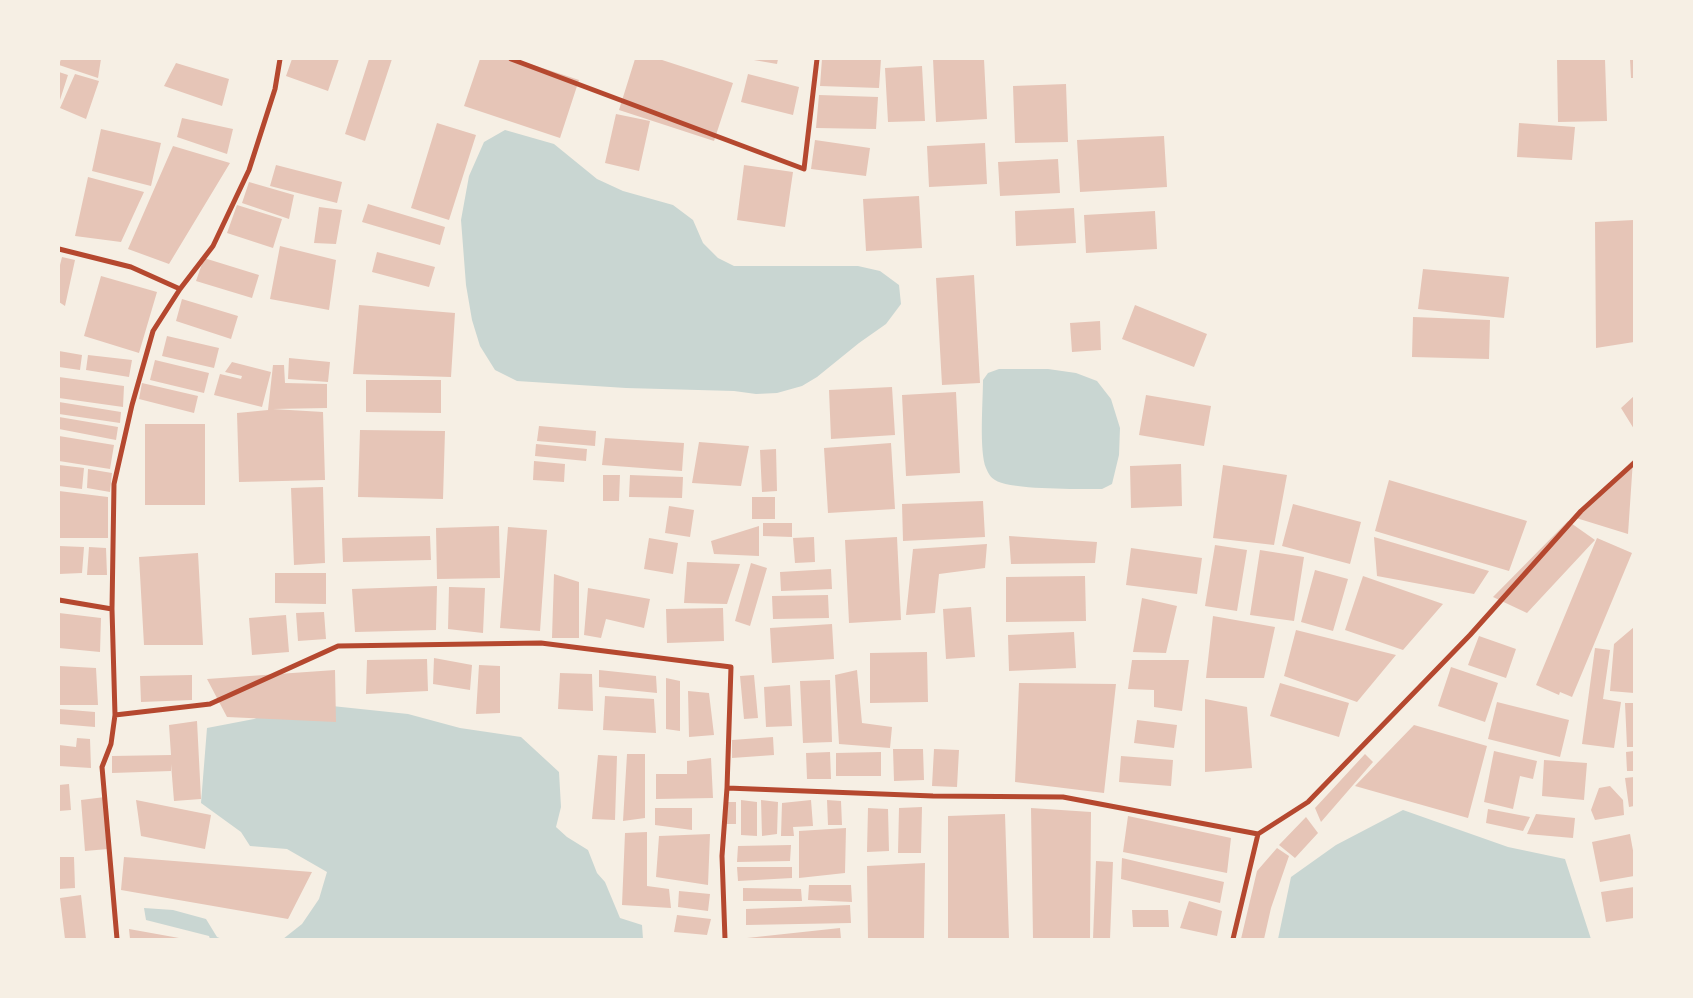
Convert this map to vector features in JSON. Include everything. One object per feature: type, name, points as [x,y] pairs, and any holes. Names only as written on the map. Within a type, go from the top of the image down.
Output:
[{"type":"street","points":[[117,939],[102,767],[111,744],[115,715],[112,609],[114,484],[132,405],[153,331],[180,288],[213,246],[249,170],[275,89],[280,59]]},
{"type":"street","points":[[511,59],[804,169],[817,59]]},
{"type":"street","points":[[59,249],[131,267],[180,288]]},
{"type":"street","points":[[727,788],[933,796],[1063,797],[1258,834],[1308,802],[1470,635],[1581,510],[1634,463]]},
{"type":"street","points":[[59,600],[112,609]]},
{"type":"street","points":[[115,715],[210,704],[338,646],[541,643],[731,667],[727,788],[722,856],[725,939]]},
{"type":"street","points":[[1233,939],[1258,834]]},
{"type":"shaded area","points":[[505,130],[554,144],[597,179],[623,191],[673,205],[693,220],[703,243],[718,258],[734,266],[858,266],[880,271],[899,285],[901,304],[886,324],[817,377],[802,386],[777,393],[756,394],[734,391],[626,388],[517,381],[495,370],[480,346],[472,320],[466,285],[461,220],[469,176],[484,142]]},
{"type":"shaded area","points":[[999,369],[1048,369],[1076,373],[1097,381],[1111,399],[1120,428],[1119,455],[1112,484],[1102,489],[1046,488],[1015,486],[992,478],[986,468],[983,450],[983,380],[988,373]]},
{"type":"shaded area","points":[[294,702],[408,714],[460,728],[521,737],[559,772],[561,807],[556,827],[567,837],[588,850],[597,873],[605,882],[620,918],[642,925],[643,939],[283,939],[302,924],[319,899],[327,872],[287,849],[250,846],[241,832],[201,803],[207,728],[254,719]]},
{"type":"shaded area","points":[[1403,810],[1508,847],[1565,859],[1591,939],[1278,939],[1291,877],[1336,845]]},
{"type":"shaded area","points":[[144,908],[173,910],[206,919],[217,937],[222,939],[210,939],[209,936],[146,920]]},
{"type":"building","points":[[61,59],[101,59],[98,78],[59,65]]},
{"type":"building","points":[[292,59],[339,59],[328,91],[286,76]]},
{"type":"building","points":[[369,59],[392,59],[365,141],[345,134]]},
{"type":"building","points":[[480,59],[515,59],[579,80],[560,138],[464,106]]},
{"type":"building","points":[[635,59],[659,59],[733,83],[714,141],[619,110]]},
{"type":"building","points":[[748,59],[778,59],[777,64]]},
{"type":"building","points":[[822,59],[881,59],[879,88],[820,86]]},
{"type":"building","points":[[933,59],[984,59],[987,119],[936,122]]},
{"type":"building","points":[[1557,59],[1605,59],[1607,121],[1558,122]]},
{"type":"building","points":[[1630,59],[1634,59],[1634,78],[1631,78]]},
{"type":"building","points":[[176,63],[229,79],[222,106],[164,86]]},
{"type":"building","points":[[922,66],[925,121],[888,122],[885,68]]},
{"type":"building","points":[[59,72],[68,75],[59,103]]},
{"type":"building","points":[[75,74],[99,81],[86,119],[60,108]]},
{"type":"building","points":[[748,74],[799,87],[793,115],[741,102]]},
{"type":"building","points":[[1066,84],[1068,142],[1015,143],[1013,86]]},
{"type":"building","points":[[819,95],[878,97],[876,129],[816,128]]},
{"type":"building","points":[[616,114],[650,121],[639,171],[605,163]]},
{"type":"building","points":[[182,118],[233,129],[227,154],[177,137]]},
{"type":"building","points":[[437,123],[476,135],[449,220],[411,208]]},
{"type":"building","points":[[1519,123],[1575,127],[1572,160],[1517,157]]},
{"type":"building","points":[[101,129],[161,143],[151,186],[92,171]]},
{"type":"building","points":[[1164,136],[1167,187],[1080,192],[1077,140]]},
{"type":"building","points":[[815,140],[870,148],[866,176],[811,169]]},
{"type":"building","points":[[985,143],[987,184],[929,187],[927,146]]},
{"type":"building","points":[[173,146],[230,163],[169,264],[128,249]]},
{"type":"building","points":[[1058,159],[1060,193],[1000,196],[998,162]]},
{"type":"building","points":[[276,165],[342,182],[337,203],[270,186]]},
{"type":"building","points":[[744,165],[793,172],[785,227],[737,220]]},
{"type":"building","points":[[88,177],[144,192],[121,242],[75,236]]},
{"type":"building","points":[[249,182],[294,195],[289,219],[242,203]]},
{"type":"building","points":[[919,196],[922,248],[866,251],[863,199]]},
{"type":"building","points":[[368,204],[445,227],[440,245],[362,222]]},
{"type":"building","points":[[237,205],[282,219],[273,248],[227,233]]},
{"type":"building","points":[[319,207],[342,210],[336,244],[314,243]]},
{"type":"building","points":[[1074,208],[1076,243],[1016,246],[1015,211]]},
{"type":"building","points":[[1155,211],[1157,249],[1086,253],[1084,215]]},
{"type":"building","points":[[1634,220],[1634,342],[1596,348],[1595,222]]},
{"type":"building","points":[[280,246],[336,260],[329,310],[270,299]]},
{"type":"building","points":[[377,252],[435,267],[429,287],[372,272]]},
{"type":"building","points":[[62,257],[75,260],[65,306],[59,302],[59,269]]},
{"type":"building","points":[[204,258],[259,275],[252,298],[196,281]]},
{"type":"building","points":[[1423,269],[1509,277],[1504,318],[1418,309]]},
{"type":"building","points":[[974,275],[980,383],[942,385],[936,278]]},
{"type":"building","points":[[101,276],[157,292],[139,353],[84,336]]},
{"type":"building","points":[[182,299],[238,316],[231,339],[176,321]]},
{"type":"building","points":[[359,305],[455,313],[451,377],[353,374]]},
{"type":"building","points":[[1135,305],[1207,334],[1194,367],[1122,339]]},
{"type":"building","points":[[1413,317],[1490,320],[1489,359],[1412,357]]},
{"type":"building","points":[[1100,321],[1101,350],[1072,352],[1070,323]]},
{"type":"building","points":[[167,336],[219,348],[214,368],[162,356]]},
{"type":"building","points":[[59,351],[82,355],[80,370],[59,367]]},
{"type":"building","points":[[88,355],[132,360],[129,377],[86,370]]},
{"type":"building","points":[[289,358],[330,362],[328,382],[288,379]]},
{"type":"building","points":[[155,360],[209,373],[204,393],[150,380]]},
{"type":"building","points":[[232,362],[271,372],[262,407],[214,395],[220,374],[241,379],[242,376],[225,372]]},
{"type":"building","points":[[273,365],[284,365],[285,383],[327,384],[327,408],[273,409],[323,412],[325,480],[239,482],[237,413],[268,410]]},
{"type":"building","points":[[59,377],[124,386],[123,407],[59,398]]},
{"type":"building","points":[[366,380],[441,380],[441,413],[366,412]]},
{"type":"building","points":[[142,383],[198,396],[194,413],[139,399]]},
{"type":"building","points":[[892,387],[895,435],[831,439],[829,390]]},
{"type":"building","points":[[956,392],[960,473],[906,476],[902,395]]},
{"type":"building","points":[[1146,395],[1211,406],[1204,446],[1139,435]]},
{"type":"building","points":[[1634,396],[1634,429],[1621,408]]},
{"type":"building","points":[[59,402],[121,412],[120,423],[59,414]]},
{"type":"building","points":[[59,417],[118,427],[116,440],[59,429]]},
{"type":"building","points":[[145,424],[205,424],[205,505],[145,505]]},
{"type":"building","points":[[539,426],[596,431],[595,446],[537,441]]},
{"type":"building","points":[[360,430],[445,431],[443,499],[358,497]]},
{"type":"building","points":[[59,436],[114,445],[110,469],[59,461]]},
{"type":"building","points":[[605,438],[684,443],[682,471],[602,465]]},
{"type":"building","points":[[699,442],[749,446],[741,486],[692,483]]},
{"type":"building","points":[[891,443],[895,509],[828,513],[824,448]]},
{"type":"building","points":[[536,444],[587,449],[586,461],[535,456]]},
{"type":"building","points":[[776,449],[777,491],[762,492],[760,450]]},
{"type":"building","points":[[1633,460],[1628,534],[1573,517]]},
{"type":"building","points":[[534,461],[565,464],[564,482],[533,480]]},
{"type":"building","points":[[1181,464],[1182,506],[1131,508],[1130,466]]},
{"type":"building","points":[[59,465],[84,468],[82,489],[59,486]]},
{"type":"building","points":[[1223,465],[1287,475],[1274,545],[1213,538]]},
{"type":"building","points":[[88,469],[112,473],[110,492],[87,488]]},
{"type":"building","points":[[603,475],[620,475],[619,501],[603,501]]},
{"type":"building","points":[[630,475],[683,477],[682,498],[629,497]]},
{"type":"building","points":[[1389,480],[1527,521],[1509,571],[1375,531]]},
{"type":"building","points":[[323,487],[325,563],[294,565],[291,488]]},
{"type":"building","points":[[59,491],[108,497],[108,538],[59,538]]},
{"type":"building","points":[[752,497],[775,497],[775,519],[752,519]]},
{"type":"building","points":[[983,501],[985,537],[903,541],[902,504]]},
{"type":"building","points":[[1293,504],[1361,522],[1350,564],[1282,546]]},
{"type":"building","points":[[669,506],[694,510],[690,537],[665,533]]},
{"type":"building","points":[[1568,521],[1595,540],[1527,613],[1493,597]]},
{"type":"building","points":[[763,523],[792,523],[792,537],[763,536]]},
{"type":"building","points":[[499,526],[500,578],[437,579],[436,528]]},
{"type":"building","points":[[759,526],[759,556],[714,554],[711,541]]},
{"type":"building","points":[[508,527],[547,530],[540,631],[500,628]]},
{"type":"building","points":[[430,536],[431,560],[343,562],[342,538]]},
{"type":"building","points":[[1009,536],[1097,542],[1095,563],[1011,564]]},
{"type":"building","points":[[814,537],[815,562],[795,563],[793,538]]},
{"type":"building","points":[[897,537],[901,620],[849,623],[845,540]]},
{"type":"building","points":[[1374,537],[1489,571],[1474,594],[1377,576]]},
{"type":"building","points":[[649,538],[678,543],[673,574],[644,569]]},
{"type":"building","points":[[1597,538],[1632,553],[1572,697],[1560,692],[1559,695],[1536,685]]},
{"type":"building","points":[[987,544],[985,568],[939,574],[935,613],[906,615],[913,549]]},
{"type":"building","points":[[1215,545],[1247,550],[1237,611],[1205,606]]},
{"type":"building","points":[[59,546],[84,547],[82,573],[59,574]]},
{"type":"building","points":[[89,547],[106,548],[107,575],[87,575]]},
{"type":"building","points":[[1131,548],[1202,558],[1197,594],[1126,585]]},
{"type":"building","points":[[1260,550],[1304,557],[1294,621],[1250,615]]},
{"type":"building","points":[[198,553],[203,645],[144,645],[139,557]]},
{"type":"building","points":[[687,562],[740,564],[727,604],[684,603]]},
{"type":"building","points":[[751,563],[767,568],[750,626],[735,621]]},
{"type":"building","points":[[831,569],[832,589],[781,591],[780,572]]},
{"type":"building","points":[[1315,570],[1348,579],[1333,631],[1301,622]]},
{"type":"building","points":[[275,573],[326,573],[326,604],[275,603]]},
{"type":"building","points":[[554,574],[579,582],[579,638],[552,638]]},
{"type":"building","points":[[1085,576],[1086,621],[1006,622],[1006,577]]},
{"type":"building","points":[[1363,576],[1443,604],[1403,650],[1345,630]]},
{"type":"building","points":[[437,586],[436,630],[355,632],[352,589]]},
{"type":"building","points":[[449,587],[485,588],[483,633],[448,629]]},
{"type":"building","points":[[588,588],[650,599],[644,628],[606,619],[601,638],[584,635]]},
{"type":"building","points":[[828,595],[829,618],[773,619],[772,596]]},
{"type":"building","points":[[1142,598],[1177,606],[1166,653],[1133,652]]},
{"type":"building","points":[[971,607],[975,657],[946,659],[943,609]]},
{"type":"building","points":[[723,608],[724,641],[667,643],[666,609]]},
{"type":"building","points":[[324,612],[326,639],[298,641],[296,613]]},
{"type":"building","points":[[59,613],[101,618],[100,652],[59,648]]},
{"type":"building","points":[[286,615],[289,652],[252,655],[249,618]]},
{"type":"building","points":[[1213,616],[1275,627],[1264,678],[1206,678]]},
{"type":"building","points":[[832,624],[834,659],[772,663],[770,628]]},
{"type":"building","points":[[1634,627],[1634,693],[1610,691],[1614,644]]},
{"type":"building","points":[[1296,630],[1396,655],[1357,702],[1284,676]]},
{"type":"building","points":[[1074,632],[1076,668],[1009,671],[1008,635]]},
{"type":"building","points":[[1479,636],[1516,649],[1506,678],[1468,665]]},
{"type":"building","points":[[1595,648],[1610,650],[1603,699],[1621,702],[1614,748],[1582,744]]},
{"type":"building","points":[[927,652],[928,702],[870,703],[870,653]]},
{"type":"building","points":[[434,658],[472,665],[470,690],[433,684]]},
{"type":"building","points":[[427,659],[428,691],[366,694],[367,660]]},
{"type":"building","points":[[1132,660],[1189,660],[1182,711],[1154,707],[1154,690],[1128,689]]},
{"type":"building","points":[[479,665],[500,666],[500,713],[476,714]]},
{"type":"building","points":[[59,666],[96,668],[98,705],[59,705]]},
{"type":"building","points":[[1451,667],[1498,683],[1485,722],[1438,706]]},
{"type":"building","points":[[335,670],[336,722],[227,717],[207,679]]},
{"type":"building","points":[[599,670],[656,676],[657,693],[599,687]]},
{"type":"building","points":[[857,670],[862,723],[892,727],[890,748],[839,744],[835,675]]},
{"type":"building","points":[[560,673],[592,674],[593,711],[558,709]]},
{"type":"building","points":[[192,675],[192,700],[141,702],[140,676]]},
{"type":"building","points":[[754,675],[758,718],[744,719],[740,676]]},
{"type":"building","points":[[666,678],[680,681],[680,731],[666,729]]},
{"type":"building","points":[[830,680],[832,742],[803,743],[800,681]]},
{"type":"building","points":[[1019,683],[1116,684],[1104,793],[1015,782]]},
{"type":"building","points":[[1280,683],[1349,703],[1339,737],[1270,716]]},
{"type":"building","points":[[790,685],[792,726],[766,727],[764,687]]},
{"type":"building","points":[[688,691],[709,693],[714,735],[689,737]]},
{"type":"building","points":[[605,696],[654,699],[656,733],[603,730]]},
{"type":"building","points":[[1205,699],[1247,707],[1252,768],[1205,772]]},
{"type":"building","points":[[1497,702],[1569,720],[1560,757],[1488,739]]},
{"type":"building","points":[[1625,703],[1634,703],[1634,747],[1627,747]]},
{"type":"building","points":[[59,709],[95,712],[95,727],[59,724]]},
{"type":"building","points":[[1137,720],[1177,725],[1174,748],[1134,743]]},
{"type":"building","points":[[197,721],[201,799],[174,801],[171,764],[171,771],[112,773],[112,756],[171,755],[169,725]]},
{"type":"building","points":[[1414,725],[1487,746],[1468,818],[1355,786]]},
{"type":"building","points":[[773,737],[774,755],[732,758],[732,740]]},
{"type":"building","points":[[77,738],[90,739],[91,768],[59,766],[59,745],[76,747]]},
{"type":"building","points":[[893,749],[923,749],[924,780],[894,781]]},
{"type":"building","points":[[934,749],[959,750],[957,787],[932,786]]},
{"type":"building","points":[[1494,751],[1537,761],[1533,779],[1520,776],[1513,809],[1484,802]]},
{"type":"building","points":[[1634,751],[1634,771],[1627,771],[1626,752]]},
{"type":"building","points":[[830,752],[831,779],[807,779],[806,753]]},
{"type":"building","points":[[881,752],[881,776],[836,776],[836,753]]},
{"type":"building","points":[[627,754],[645,754],[645,818],[623,821]]},
{"type":"building","points":[[1365,754],[1373,762],[1321,822],[1315,808]]},
{"type":"building","points":[[598,755],[617,756],[615,820],[592,819]]},
{"type":"building","points":[[1121,756],[1173,760],[1171,786],[1119,782]]},
{"type":"building","points":[[711,758],[713,798],[656,799],[656,774],[687,774],[687,761]]},
{"type":"building","points":[[1544,760],[1587,763],[1584,800],[1542,796]]},
{"type":"building","points":[[1634,777],[1634,806],[1629,807],[1625,778]]},
{"type":"building","points":[[69,784],[71,810],[59,811],[59,785]]},
{"type":"building","points":[[1610,786],[1623,800],[1624,815],[1595,820],[1591,810],[1599,788]]},
{"type":"building","points":[[105,797],[108,849],[85,851],[81,800]]},
{"type":"building","points":[[136,800],[211,815],[205,849],[141,836]]},
{"type":"building","points":[[741,800],[757,802],[757,836],[741,835]]},
{"type":"building","points":[[761,800],[778,802],[777,834],[762,836]]},
{"type":"building","points":[[811,800],[813,826],[793,827],[794,836],[781,836],[782,803]]},
{"type":"building","points":[[827,800],[841,801],[842,825],[828,825]]},
{"type":"building","points":[[728,802],[736,802],[736,824],[726,824]]},
{"type":"building","points":[[922,807],[921,853],[898,853],[899,808]]},
{"type":"building","points":[[655,808],[692,808],[692,830],[655,825]]},
{"type":"building","points":[[868,808],[888,809],[889,851],[867,852]]},
{"type":"building","points":[[1031,808],[1091,812],[1090,939],[1033,939]]},
{"type":"building","points":[[1488,809],[1530,817],[1523,831],[1486,823]]},
{"type":"building","points":[[1005,814],[1009,939],[948,939],[948,816]]},
{"type":"building","points":[[1536,814],[1575,818],[1573,838],[1527,834]]},
{"type":"building","points":[[1128,816],[1231,838],[1227,873],[1123,852]]},
{"type":"building","points":[[1306,817],[1318,833],[1295,858],[1279,845]]},
{"type":"building","points":[[846,828],[845,873],[799,878],[799,831]]},
{"type":"building","points":[[647,832],[647,886],[669,889],[671,908],[622,905],[625,833]]},
{"type":"building","points":[[710,834],[708,885],[656,877],[659,836]]},
{"type":"building","points":[[1630,834],[1634,856],[1634,876],[1600,882],[1592,842]]},
{"type":"building","points":[[791,845],[790,861],[737,862],[738,846]]},
{"type":"building","points":[[1277,848],[1289,856],[1271,908],[1264,939],[1241,939],[1257,871]]},
{"type":"building","points":[[59,857],[74,857],[75,888],[59,889]]},
{"type":"building","points":[[124,857],[312,872],[288,919],[121,890]]},
{"type":"building","points":[[1122,858],[1224,882],[1220,903],[1121,879]]},
{"type":"building","points":[[1096,861],[1113,862],[1110,939],[1093,939]]},
{"type":"building","points":[[925,863],[924,939],[868,939],[867,866]]},
{"type":"building","points":[[737,867],[792,867],[792,878],[738,881]]},
{"type":"building","points":[[809,885],[851,885],[852,902],[808,900]]},
{"type":"building","points":[[1634,887],[1634,918],[1606,922],[1601,892]]},
{"type":"building","points":[[743,888],[801,889],[802,901],[743,901]]},
{"type":"building","points":[[679,891],[710,894],[708,911],[678,907]]},
{"type":"building","points":[[81,895],[86,939],[65,939],[60,898]]},
{"type":"building","points":[[1189,901],[1222,911],[1217,936],[1180,928]]},
{"type":"building","points":[[850,905],[851,923],[746,925],[746,909]]},
{"type":"building","points":[[1132,910],[1168,910],[1169,927],[1133,927]]},
{"type":"building","points":[[677,915],[711,919],[707,935],[674,932]]},
{"type":"building","points":[[840,928],[841,939],[747,939],[747,938]]},
{"type":"building","points":[[129,929],[179,938],[179,939],[130,939]]}]
